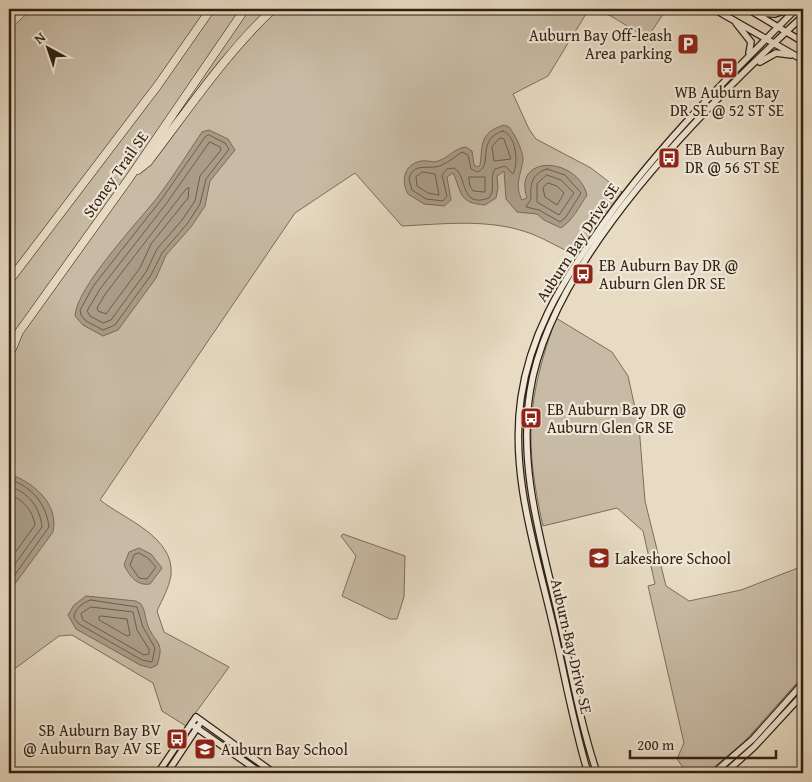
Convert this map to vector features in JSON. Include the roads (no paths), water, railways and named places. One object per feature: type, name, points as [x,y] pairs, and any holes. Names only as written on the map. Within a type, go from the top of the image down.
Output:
[{"type":"highway","name":"Stoney Trail SE","points":[[9,283],[158,85],[211,9]]},
{"type":"highway","name":"Stoney Trail SE","points":[[9,356],[20,332],[128,180],[245,9]]},
{"type":"highway","points":[[128,180],[148,162],[211,78],[256,25],[273,9]]},
{"type":"highway","points":[[9,347],[20,332]]},
{"type":"street","points":[[714,9],[803,60]]},
{"type":"street","points":[[748,9],[803,42]]},
{"type":"street","points":[[756,13],[775,14],[790,9]]},
{"type":"street","name":"Auburn Bay Drive SE","points":[[588,773],[522,491],[518,432],[524,379],[538,332],[552,302],[619,200],[690,115],[796,9]]},
{"type":"street","name":"Auburn Bay Drive SE","points":[[597,773],[530,486],[526,430],[532,379],[544,338],[560,303],[620,212],[673,147],[750,68],[803,19]]},
{"type":"street","points":[[733,20],[751,42],[751,50],[745,59]]},
{"type":"street","points":[[750,68],[776,53],[796,56]]},
{"type":"street","points":[[714,773],[753,739],[803,683]]},
{"type":"street","points":[[725,773],[754,747],[803,694]]},
{"type":"street","points":[[158,773],[196,717],[274,773]]},
{"type":"street","points":[[167,773],[202,722]]},
{"type":"street","points":[[192,724],[261,773]]},
{"type":"water","points":[[504,125],[511,130],[522,152],[523,160],[518,190],[522,200],[527,198],[525,184],[529,173],[537,167],[548,165],[560,167],[571,173],[581,182],[587,195],[572,217],[561,228],[544,220],[537,214],[517,212],[506,199],[504,171],[497,176],[498,188],[496,198],[485,205],[476,204],[465,199],[453,173],[447,177],[451,200],[444,206],[424,204],[408,194],[404,178],[408,169],[416,162],[438,161],[458,149],[466,147],[472,151],[474,165],[478,167],[480,165],[482,145],[486,136],[496,128]]},
{"type":"water","points":[[209,130],[228,139],[235,150],[210,181],[205,206],[191,227],[166,255],[156,278],[118,330],[103,336],[83,325],[75,316],[85,289],[109,256],[163,190],[202,132]]},
{"type":"water","points":[[9,474],[27,482],[42,495],[52,512],[54,522],[53,532],[9,592]]},
{"type":"water","points":[[139,548],[151,554],[162,568],[150,584],[137,582],[124,565],[129,552]]},
{"type":"water","points":[[86,596],[136,601],[141,604],[150,630],[158,642],[160,651],[157,665],[151,668],[140,665],[76,629],[68,615],[74,605]]},
{"type":"place","name":"Auburn Bay Off-leash Area parking","points":[[688,44]]},
{"type":"place","name":"WB Auburn Bay DR SE @ 52 ST SE","points":[[727,68]]},
{"type":"place","name":"EB Auburn Bay DR @ 56 ST SE","points":[[669,158]]},
{"type":"place","name":"EB Auburn Bay DR @ Auburn Glen DR SE","points":[[583,274]]},
{"type":"place","name":"EB Auburn Bay DR @ Auburn Glen GR SE","points":[[531,418]]},
{"type":"place","name":"Lakeshore School","points":[[599,558]]},
{"type":"place","name":"SB Auburn Bay BV @ Auburn Bay AV SE","points":[[177,739]]},
{"type":"place","name":"Auburn Bay School","points":[[205,749]]}]
